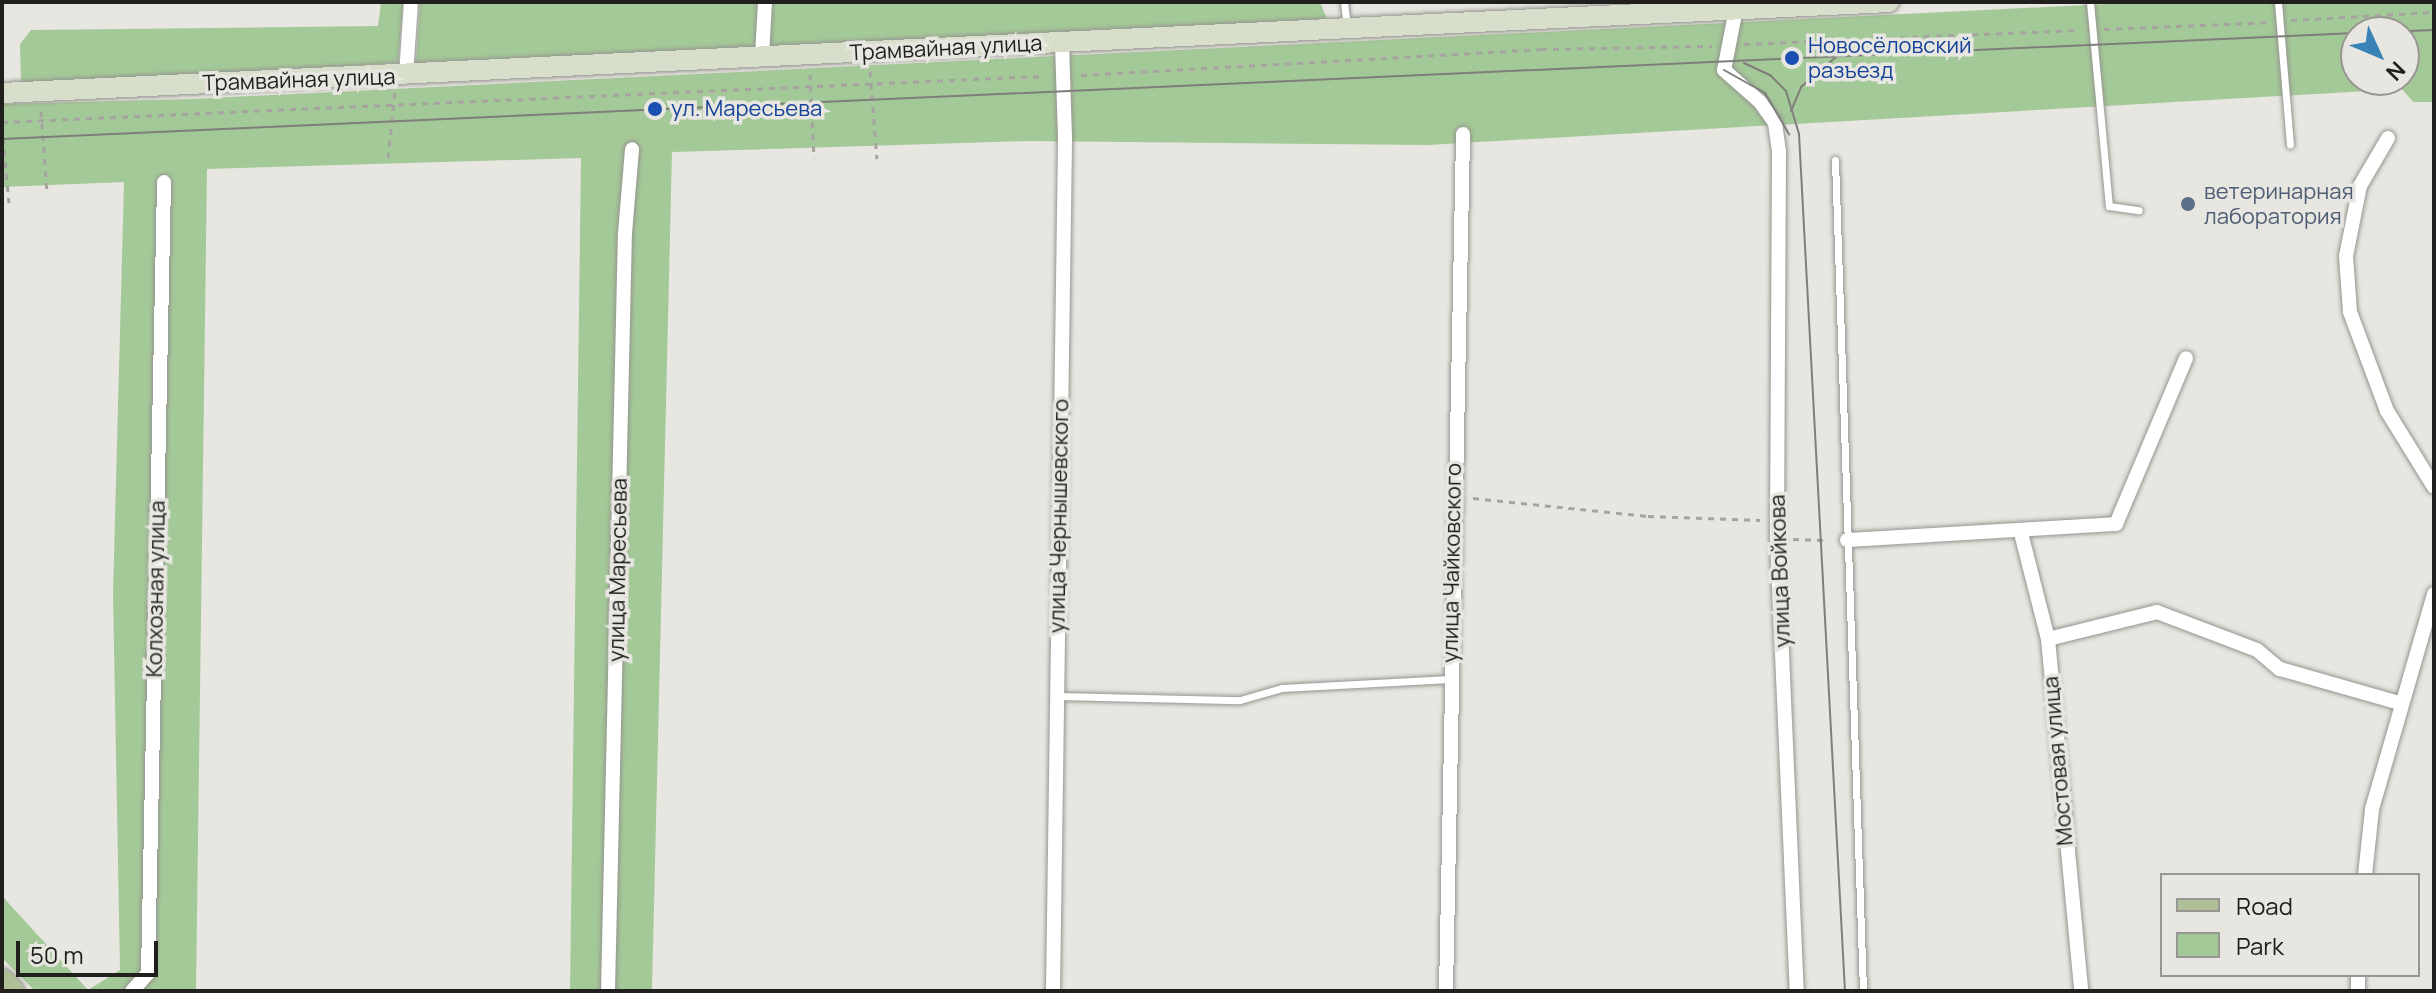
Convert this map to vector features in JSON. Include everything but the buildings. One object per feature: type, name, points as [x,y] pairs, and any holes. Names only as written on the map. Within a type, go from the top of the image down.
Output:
[{"type":"main road","name":"Трамвайная улица","points":[[2,93],[1347,29],[1597,10],[1736,9],[1889,2]]},
{"type":"main road","points":[[2,981],[12,991]]},
{"type":"street","points":[[400,75],[411,2]]},
{"type":"street","points":[[762,56],[765,2]]},
{"type":"street","points":[[1730,45],[1736,9]]},
{"type":"street","name":"улица Чернышевского","points":[[1053,991],[1065,138],[1062,42]]},
{"type":"street","name":"улица Войкова","points":[[1730,45],[1724,70],[1775,123],[1779,151],[1777,539],[1797,991]]},
{"type":"street","name":"улица Чайковского","points":[[1446,991],[1453,496],[1463,134]]},
{"type":"street","points":[[2388,138],[2360,186],[2346,256],[2350,312],[2387,411],[2434,487]]},
{"type":"street","name":"улица Маресьева","points":[[608,991],[625,233],[632,149]]},
{"type":"street","name":"Колхозная улица","points":[[132,991],[148,973],[164,182]]},
{"type":"street","points":[[1847,540],[2021,533],[2116,524],[2186,358]]},
{"type":"street","name":"Мостовая улица","points":[[2021,533],[2048,639],[2081,991]]},
{"type":"street","points":[[2365,873],[2372,809],[2399,703],[2434,594]]},
{"type":"street","points":[[2048,639],[2157,612],[2257,650],[2280,669],[2399,703]]},
{"type":"lane","points":[[1344,2],[1347,29]]},
{"type":"lane","points":[[2090,2],[2109,206],[2139,210]]},
{"type":"lane","points":[[2278,2],[2290,144]]},
{"type":"lane","points":[[1835,160],[1863,991]]},
{"type":"lane","points":[[1056,696],[1240,700],[1282,688],[1450,679]]},
{"type":"path","points":[[9,203],[2,124],[42,120],[810,84],[1061,76],[1541,49],[1730,45],[2434,12]]},
{"type":"path","points":[[868,51],[877,159]]},
{"type":"path","points":[[809,54],[814,158]]},
{"type":"path","points":[[388,158],[400,75]]},
{"type":"path","points":[[40,91],[47,192]]},
{"type":"path","points":[[1453,496],[1648,516],[1778,520]]},
{"type":"path","points":[[1777,539],[1847,540]]},
{"type":"green space","points":[[381,2],[403,2],[398,63],[21,83],[20,44],[31,30],[378,26]]},
{"type":"green space","points":[[420,2],[1320,2],[1327,19],[416,63]]},
{"type":"green space","points":[[2146,2],[2434,2],[2434,102],[2413,102],[2408,96],[2420,96],[2420,16],[2340,16],[2340,93],[1428,145],[1029,141],[672,152],[652,991],[570,991],[581,158],[207,169],[196,991],[35,991],[2,958],[2,896],[88,990],[120,970],[113,594],[124,182],[2,187],[2,104],[193,99]]},
{"type":"tram line","points":[[2420,31],[2434,30]]},
{"type":"tram line","points":[[2,139],[2340,34]]},
{"type":"tram line","points":[[1791,111],[1801,87],[1836,57]]},
{"type":"tram line","points":[[1744,63],[1770,75],[1786,91],[1799,134],[1845,991]]},
{"type":"tram line","points":[[1724,70],[1765,93],[1789,134]]},
{"type":"place","name":"Новосёловский разъезд","points":[[1792,58]]},
{"type":"place","name":"ул. Маресьева","points":[[655,109]]},
{"type":"place","name":"ветеринарная лаборатория","points":[[2188,204]]}]
